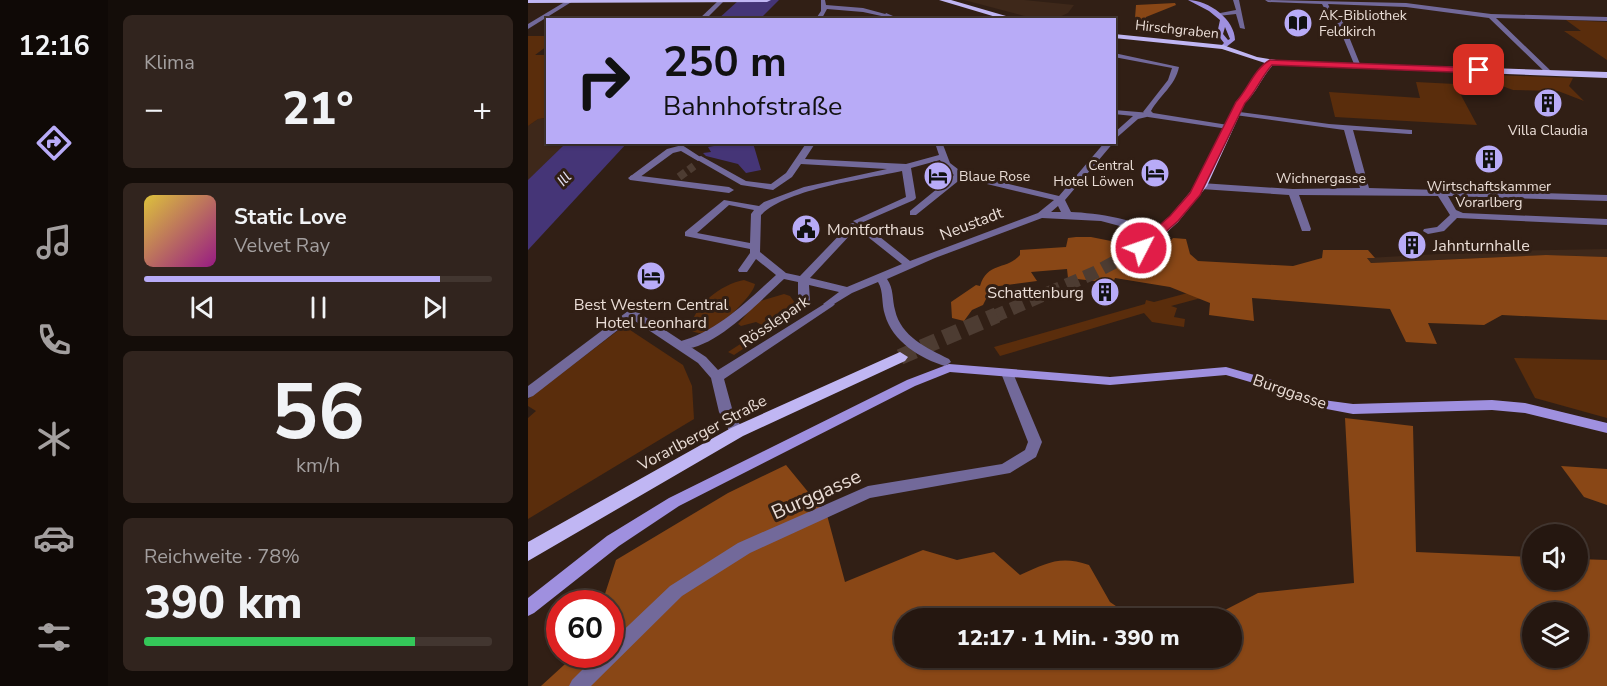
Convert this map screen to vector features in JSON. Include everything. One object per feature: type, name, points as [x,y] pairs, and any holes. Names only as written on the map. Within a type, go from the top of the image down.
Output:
[{"type":"main road","points":[[528,1],[767,0]]},
{"type":"main road","points":[[943,0],[1010,18]]},
{"type":"main road","points":[[1191,0],[1221,17],[1220,34],[1225,45]]},
{"type":"main road","name":"Hirschgraben","points":[[1116,34],[1225,45],[1270,59]]},
{"type":"main road","name":"Hirschgraben","points":[[1225,45],[1255,59],[1270,59]]},
{"type":"main road","points":[[1241,102],[1239,92],[1255,59]]},
{"type":"main road","points":[[1141,248],[1189,203],[1201,186],[1235,113],[1270,59],[1607,75]]},
{"type":"main road","name":"Vorarlberger Straße","points":[[528,552],[620,497],[738,432],[900,357]]},
{"type":"main road","name":"Burggasse","points":[[528,608],[613,541],[674,502],[910,383],[949,369],[1110,381],[1226,371],[1268,383],[1321,404],[1353,409],[1492,405],[1525,408],[1607,428]]},
{"type":"street","points":[[1268,0],[1401,5],[1491,16],[1607,19]]},
{"type":"street","points":[[528,27],[570,1]]},
{"type":"street","points":[[704,18],[726,1]]},
{"type":"street","points":[[1235,2],[1244,28]]},
{"type":"street","points":[[1324,2],[1329,12],[1338,17],[1357,64]]},
{"type":"street","points":[[824,4],[863,10],[893,18]]},
{"type":"street","points":[[1221,17],[1238,12]]},
{"type":"street","points":[[1491,16],[1548,73]]},
{"type":"street","points":[[1116,56],[1176,67],[1170,83],[1150,106],[1147,112],[1150,115]]},
{"type":"street","points":[[1116,112],[1228,127]]},
{"type":"street","points":[[1235,113],[1330,123],[1348,128],[1408,132]]},
{"type":"street","points":[[1116,136],[1136,117],[1150,115]]},
{"type":"street","points":[[1348,128],[1365,191]]},
{"type":"street","points":[[729,190],[675,180],[633,178],[670,151],[683,145],[698,162],[744,183],[773,187],[789,175],[811,144]]},
{"type":"street","points":[[939,144],[946,164],[960,175],[1060,199],[1067,215]]},
{"type":"street","name":"Neustadt","points":[[1041,215],[1060,199],[1108,144]]},
{"type":"street","points":[[848,291],[782,274],[755,250],[688,234],[728,202],[764,206],[807,189],[942,157]]},
{"type":"street","points":[[800,160],[906,167]]},
{"type":"street","points":[[804,301],[802,279],[854,226],[911,198],[906,167]]},
{"type":"street","points":[[890,207],[908,211],[960,175]]},
{"type":"street","name":"Wichnergasse","points":[[1201,186],[1293,192],[1365,191],[1607,198]]},
{"type":"street","points":[[743,270],[755,250],[756,214],[775,194],[773,187]]},
{"type":"street","points":[[1293,192],[1306,229]]},
{"type":"street","points":[[1442,193],[1456,214]]},
{"type":"street","points":[[1428,231],[1440,229],[1456,214],[1607,222]]},
{"type":"street","name":"Neustadt","points":[[848,291],[1014,223],[1041,215],[1067,215],[1124,224],[1141,228],[1155,236]]},
{"type":"street","points":[[854,226],[871,235],[909,265]]},
{"type":"street","points":[[682,345],[703,341],[723,329],[782,274]]},
{"type":"street","points":[[880,278],[888,290],[889,314],[895,330],[919,349],[945,362]]},
{"type":"street","name":"Rösslepark","points":[[717,378],[848,291]]},
{"type":"street","points":[[528,393],[632,314],[702,360],[717,378],[726,412],[738,432]]},
{"type":"street","name":"Burggasse","points":[[578,686],[676,591],[744,548],[868,492],[895,485],[916,485],[982,474],[1018,463],[1031,453],[1035,442],[1007,373]]},
{"type":"shaded area","points":[[964,0],[1024,0],[1074,5],[1068,13],[1057,18],[1032,18]]},
{"type":"shaded area","points":[[1175,3],[1176,5],[1146,17],[1144,24],[1147,28],[1183,35],[1134,31],[1136,5]]},
{"type":"shaded area","points":[[1566,20],[1607,22],[1607,60],[1564,31],[1581,31]]},
{"type":"shaded area","points":[[528,36],[546,36],[546,47],[535,55],[546,55],[546,118],[538,119],[528,126]]},
{"type":"shaded area","points":[[1469,74],[1573,78],[1569,86],[1584,101],[1558,91],[1513,90]]},
{"type":"shaded area","points":[[1416,82],[1455,84],[1477,125],[1335,117],[1329,92],[1420,98]]},
{"type":"shaded area","points":[[538,119],[546,119],[546,144],[565,144],[528,181],[528,126]]},
{"type":"shaded area","points":[[1091,237],[1161,251],[1173,238],[1186,239],[1190,254],[1198,261],[1293,266],[1322,258],[1323,250],[1368,250],[1375,258],[1367,258],[1371,263],[1546,255],[1607,257],[1607,320],[1502,315],[1484,325],[1428,323],[1437,344],[1406,342],[1390,309],[1252,298],[1254,321],[1209,315],[1210,303],[1170,287],[1115,278],[1113,283],[1068,278],[1067,269],[1031,272],[1037,281],[992,287],[983,305],[972,310],[964,321],[952,318],[951,302],[976,285],[980,286],[983,278],[992,269],[1015,260],[1020,255],[1020,250],[1066,247],[1068,238]]},
{"type":"shaded area","points":[[1607,249],[1607,257],[1546,255],[1371,263],[1367,258],[1494,251]]},
{"type":"shaded area","points":[[744,280],[755,284],[734,312],[710,331],[700,333],[690,330],[692,321],[702,305],[726,286]]},
{"type":"shaded area","points":[[1236,280],[1242,287],[1171,306],[1177,308],[1174,317],[1185,319],[1184,327],[1152,322],[1144,313],[1000,356],[994,347],[1145,304],[1146,300],[1154,302]]},
{"type":"shaded area","points":[[784,294],[790,296],[798,307],[794,315],[734,355],[728,352],[762,330],[762,325],[756,322],[741,326],[738,324],[757,302]]},
{"type":"shaded area","points":[[624,326],[683,365],[692,386],[694,419],[528,519],[528,418],[536,411],[528,406],[528,399]]},
{"type":"shaded area","points":[[1514,358],[1607,360],[1607,418],[1535,398]]},
{"type":"shaded area","points":[[1345,418],[1413,426],[1416,552],[1522,557],[1522,590],[1588,590],[1588,559],[1607,560],[1607,686],[541,686],[561,668],[624,668],[624,590],[606,590],[616,560],[728,493],[786,465],[827,515],[845,582],[923,550],[957,560],[994,552],[1020,575],[1054,562],[1070,561],[1089,565],[1110,602],[1119,608],[894,608],[894,668],[1242,668],[1242,608],[1229,608],[1258,593],[1354,583]]},
{"type":"shaded area","points":[[1561,466],[1607,469],[1607,505],[1584,497]]},
{"type":"water","points":[[739,0],[779,0],[761,18],[719,18]]},
{"type":"water","name":"Ill","points":[[565,144],[626,144],[528,250],[528,180]]},
{"type":"water","points":[[725,144],[753,144],[761,170],[746,173],[738,164],[706,156],[703,153],[711,152],[708,147]]},
{"type":"tunnel","points":[[679,177],[694,166]]},
{"type":"tunnel","points":[[993,317],[1094,273],[1141,248]]},
{"type":"tunnel","points":[[900,357],[997,315]]},
{"type":"place","name":"AK-Bibliothek Feldkirch","points":[[1298,23]]},
{"type":"place","name":"Villa Claudia","points":[[1548,103]]},
{"type":"place","name":"Wirtschaftskammer Vorarlberg","points":[[1489,159]]},
{"type":"place","name":"Central Hotel Löwen","points":[[1155,173]]},
{"type":"place","name":"Blaue Rose","points":[[938,176]]},
{"type":"place","name":"Montforthaus","points":[[806,229]]},
{"type":"place","name":"Jahnturnhalle","points":[[1412,245]]},
{"type":"place","name":"Best Western Central Hotel Leonhard","points":[[651,276]]},
{"type":"place","name":"Schattenburg","points":[[1105,292]]},
{"type":"route","points":[[1141,248],[1174,219],[1195,195],[1241,102],[1250,93],[1257,77],[1270,63],[1357,64],[1479,70]]}]
